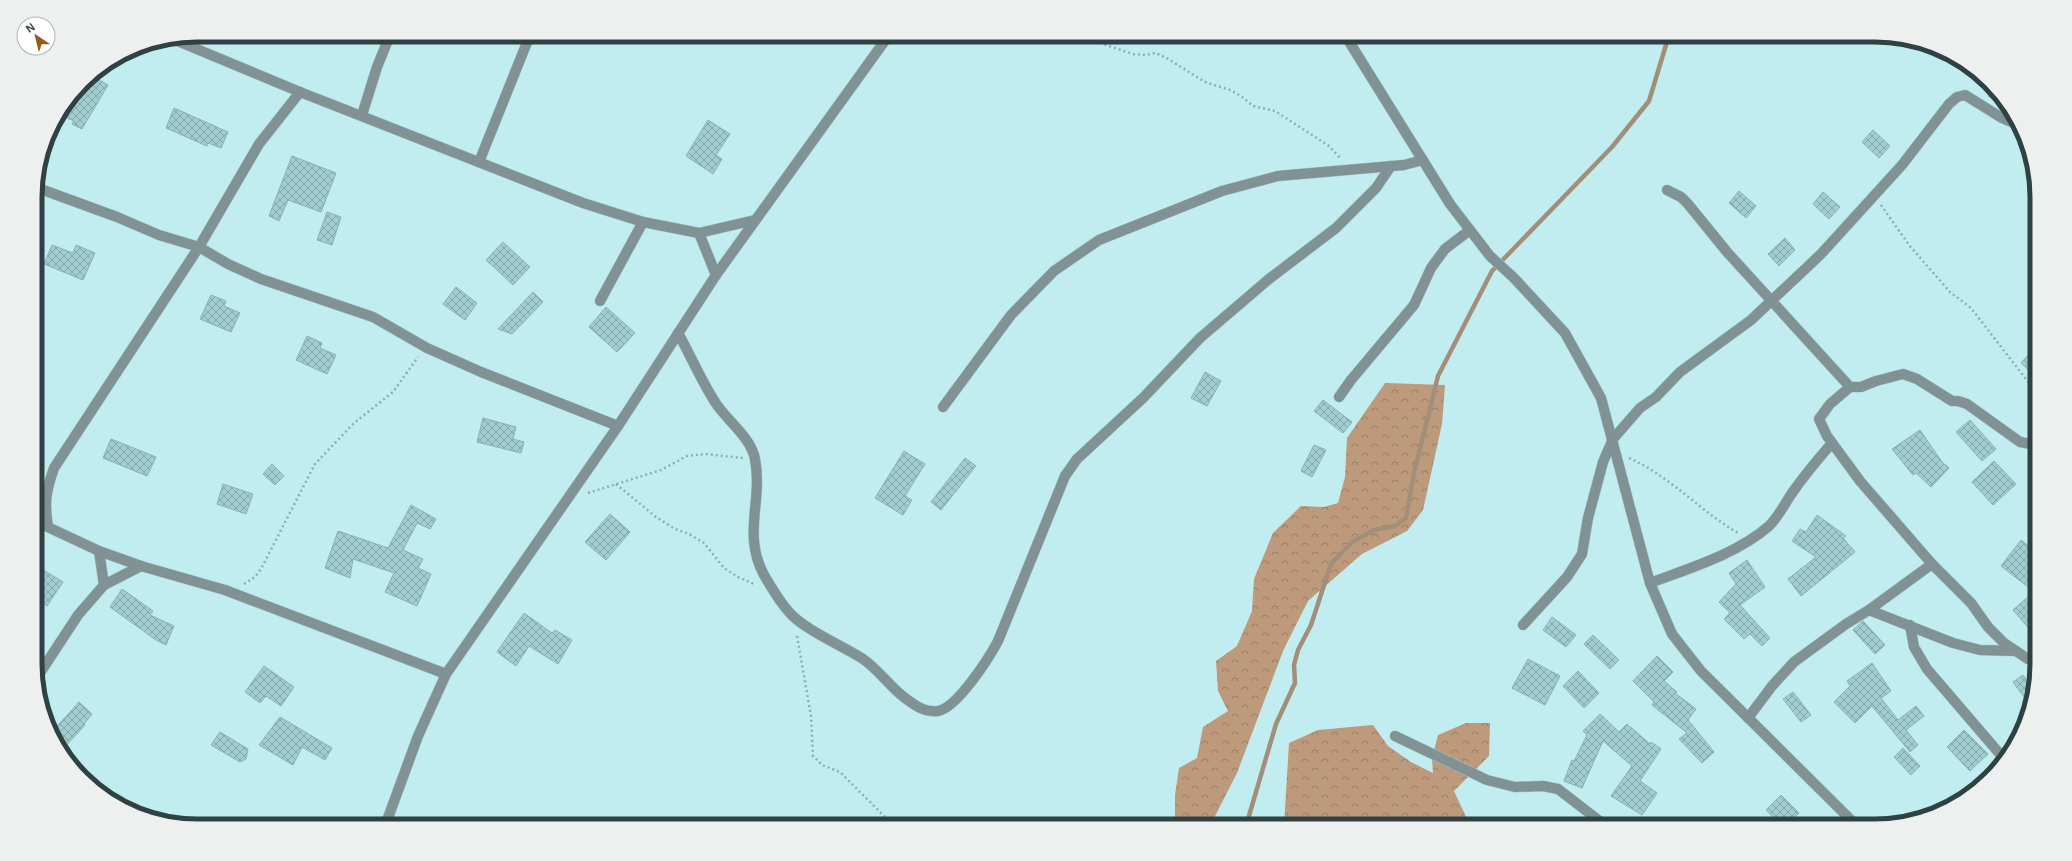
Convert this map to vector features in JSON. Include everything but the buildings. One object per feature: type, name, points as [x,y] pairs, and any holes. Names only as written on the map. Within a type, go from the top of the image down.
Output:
[{"type":"street","points":[[362,115],[377,67],[387,42]]},
{"type":"street","points":[[479,162],[527,42]]},
{"type":"street","points":[[388,819],[418,736],[446,674],[618,426],[716,275],[884,42]]},
{"type":"street","points":[[1349,42],[1450,204],[1490,256],[1514,278],[1566,333],[1601,398],[1617,452],[1650,583],[1672,634],[1701,671],[1850,819]]},
{"type":"street","points":[[180,43],[300,92],[362,115],[583,203],[643,222],[699,234],[755,220]]},
{"type":"street","points":[[48,527],[45,505],[46,489],[54,468],[199,247],[259,144],[300,92]]},
{"type":"street","points":[[1523,625],[1568,577],[1582,554],[1588,518],[1603,462],[1613,439],[1640,408],[1656,397],[1680,372],[1751,320],[1822,254],[1902,165],[1948,104],[1965,95],[2010,121]]},
{"type":"street","points":[[943,406],[1011,315],[1054,271],[1099,240],[1222,191],[1278,176],[1391,166],[1423,160]]},
{"type":"street","points":[[678,333],[716,404],[744,437],[755,458],[757,497],[753,543],[755,557],[790,613],[864,660],[902,696],[918,708],[930,712],[940,710],[949,705],[978,674],[998,641],[1065,476],[1077,458],[1143,398],[1200,338],[1269,278],[1336,228],[1376,188],[1391,166]]},
{"type":"street","points":[[42,190],[117,217],[160,235],[199,247],[228,264],[261,279],[373,318],[427,348],[513,385],[618,426]]},
{"type":"street","points":[[1667,190],[1681,197],[1688,204],[1727,252],[1773,300],[1850,387]]},
{"type":"street","points":[[600,301],[643,222]]},
{"type":"street","points":[[1340,397],[1351,380],[1414,305],[1431,268],[1446,249],[1470,230]]},
{"type":"street","points":[[699,234],[716,275]]},
{"type":"street","points":[[2030,444],[2020,442],[1967,404],[1952,401],[1918,379],[1903,374],[1876,381],[1861,387],[1850,387],[1830,404],[1819,419],[1821,427],[1832,443],[1874,497],[1932,564],[1971,603],[2004,643],[2028,659],[2030,659]]},
{"type":"street","points":[[1650,583],[1712,558],[1748,541],[1769,526],[1780,514],[1806,474],[1832,443]]},
{"type":"street","points":[[42,524],[100,551],[141,566],[225,590],[446,674]]},
{"type":"street","points":[[100,551],[104,584]]},
{"type":"street","points":[[1748,718],[1772,686],[1794,662],[1932,564]]},
{"type":"street","points":[[42,670],[78,615],[104,584],[141,566]]},
{"type":"street","points":[[1869,610],[1953,643],[1980,650],[2016,651]]},
{"type":"street","points":[[1910,625],[1914,647],[1927,669],[2000,755]]},
{"type":"street","points":[[1395,736],[1487,780],[1515,787],[1543,786],[1558,789],[1597,819]]},
{"type":"path","points":[[1097,42],[1133,54],[1146,55],[1154,53],[1165,57],[1205,82],[1230,90],[1254,106],[1275,111],[1329,146],[1349,170]]},
{"type":"path","points":[[1875,196],[1909,246],[1950,292],[1971,308],[2030,384]]},
{"type":"path","points":[[225,590],[236,588],[254,577],[283,529],[315,464],[354,423],[393,392],[413,362],[427,348]]},
{"type":"path","points":[[1617,452],[1648,467],[1683,492],[1710,516],[1748,541]]},
{"type":"path","points":[[566,500],[661,470],[687,456],[705,454],[730,458],[755,458]]},
{"type":"path","points":[[616,484],[656,517],[675,529],[689,534],[704,543],[729,571],[738,577],[775,591]]},
{"type":"path","points":[[795,617],[800,660],[811,716],[813,756],[822,765],[840,772],[887,819]]},
{"type":"green space","points":[[1385,383],[1445,385],[1442,424],[1423,510],[1407,531],[1362,554],[1308,601],[1283,651],[1237,773],[1214,819],[1175,819],[1175,795],[1179,768],[1197,758],[1203,727],[1228,711],[1218,691],[1216,661],[1237,646],[1252,611],[1254,579],[1273,533],[1301,506],[1324,507],[1338,503],[1345,477],[1347,438]]},
{"type":"green space","points":[[1466,723],[1490,723],[1489,756],[1454,791],[1467,819],[1284,819],[1289,743],[1318,730],[1373,725],[1388,746],[1411,762],[1433,773],[1432,758],[1438,735]]},
{"type":"waterway","points":[[1248,819],[1276,724],[1295,683],[1294,665],[1298,650],[1311,625],[1331,564],[1352,542],[1374,530],[1395,526],[1406,518],[1414,473],[1438,376],[1492,271],[1612,147],[1649,101],[1667,42]]}]
